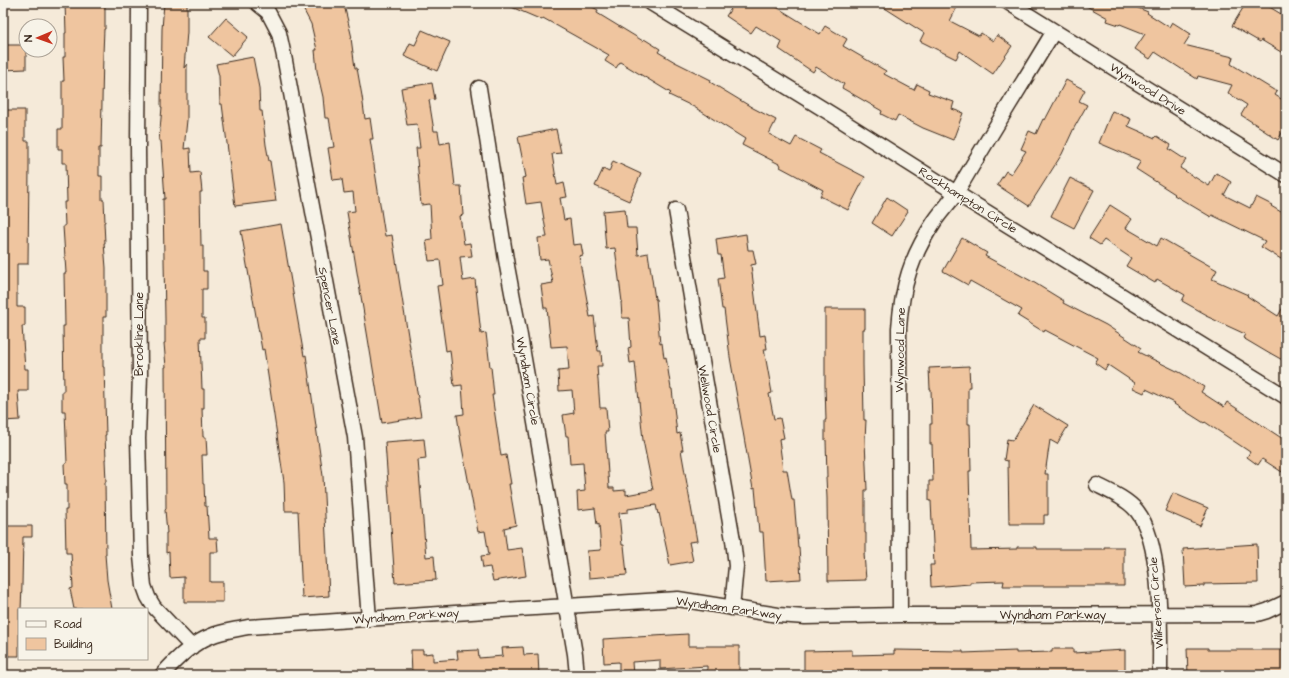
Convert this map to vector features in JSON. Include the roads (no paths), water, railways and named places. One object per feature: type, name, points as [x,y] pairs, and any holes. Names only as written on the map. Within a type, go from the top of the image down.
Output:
[{"type":"street","name":"Brookline Lane","points":[[139,3],[138,147],[140,374],[138,439],[141,556],[144,586],[148,597],[154,607],[192,647]]},
{"type":"street","name":"Spencer Lane","points":[[257,3],[268,12],[278,33],[285,61],[326,288],[342,364],[354,437],[369,619]]},
{"type":"street","name":"Rockhampton Circle","points":[[651,3],[1286,397]]},
{"type":"street","name":"Wynwood Drive","points":[[1009,3],[1286,175]]},
{"type":"street","name":"Wynwood Lane","points":[[900,615],[899,328],[900,306],[903,290],[908,272],[920,246],[934,222],[956,193],[1054,31]]},
{"type":"street","name":"Wyndham Circle","points":[[479,88],[507,266],[575,654],[577,675]]},
{"type":"street","name":"Wellwood Circle","points":[[676,210],[733,540],[736,566],[732,608]]},
{"type":"street","name":"Wilkerson Circle","points":[[1097,485],[1126,501],[1144,520],[1154,553],[1157,581],[1160,614],[1160,675]]},
{"type":"street","name":"Wyndham Parkway","points":[[162,675],[170,665],[192,647],[209,636],[248,627],[566,606],[678,600],[778,615],[805,617],[900,615],[1257,614],[1286,602]]}]
